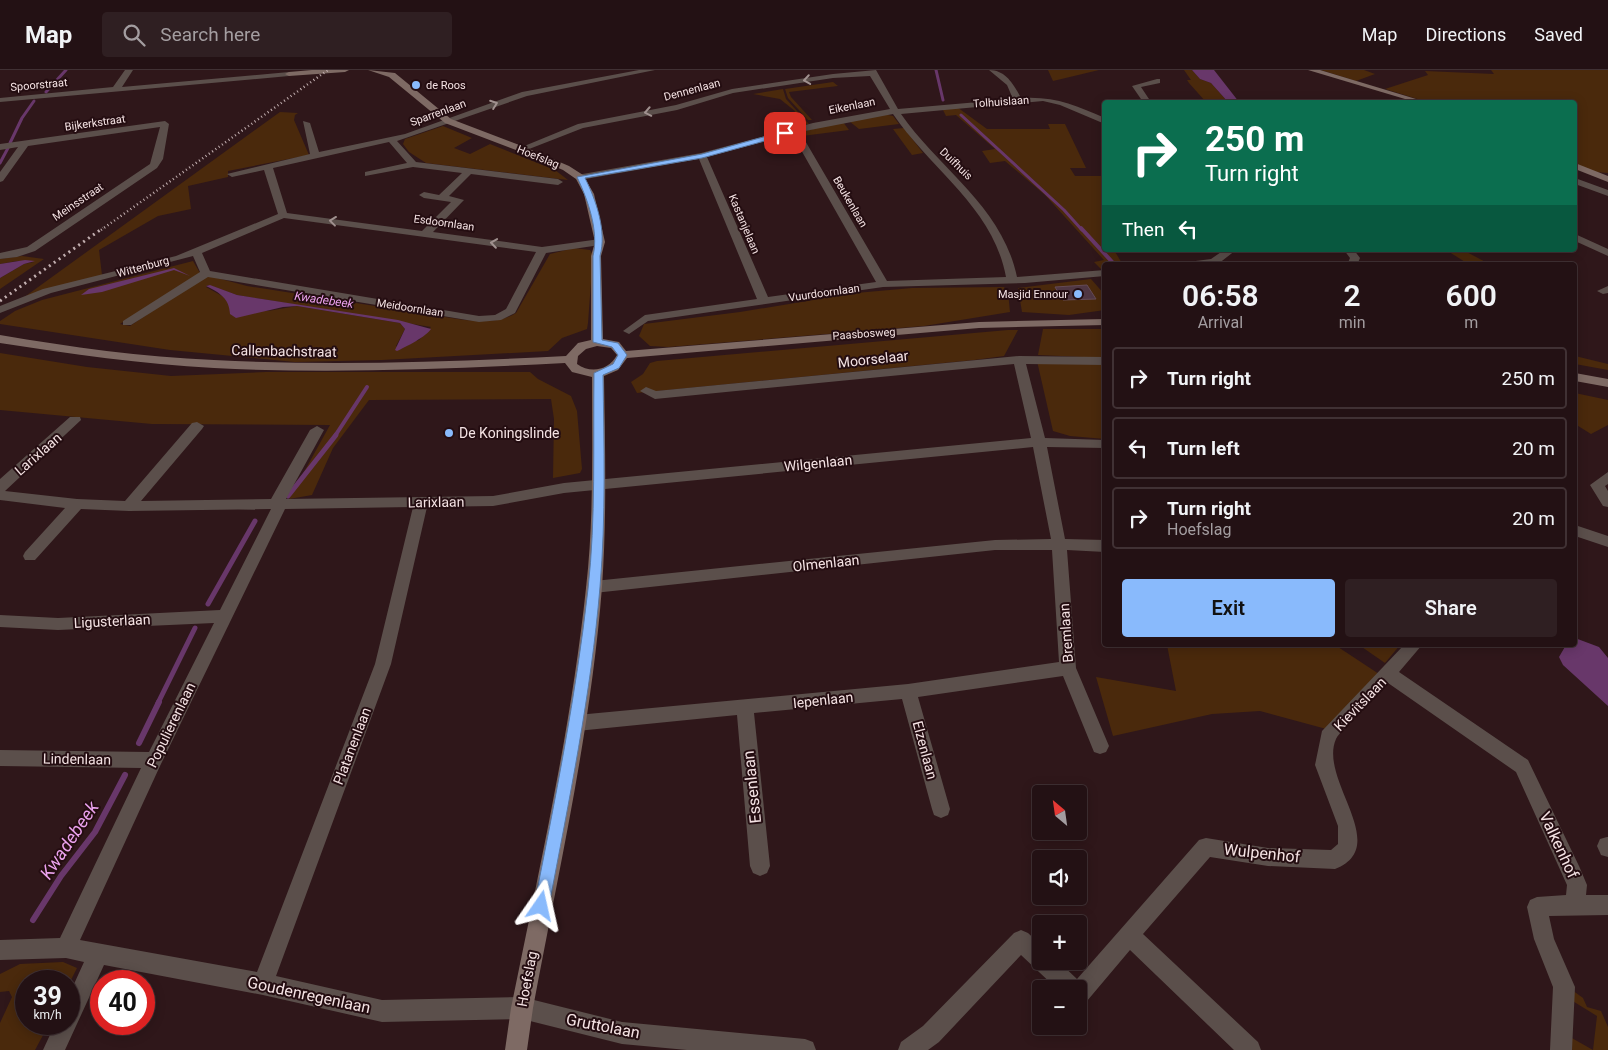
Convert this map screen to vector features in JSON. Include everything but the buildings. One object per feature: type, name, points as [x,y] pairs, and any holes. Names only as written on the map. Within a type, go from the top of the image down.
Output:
[{"type":"street","points":[[116,89],[129,70]]},
{"type":"street","points":[[290,72],[345,70]]},
{"type":"street","name":"Hoefslag","points":[[374,70],[392,75],[448,121],[566,168],[580,177]]},
{"type":"street","name":"Sparrenlaan","points":[[232,174],[391,139],[525,94],[650,70]]},
{"type":"street","points":[[993,70],[1010,84],[1018,100]]},
{"type":"street","points":[[1312,70],[1415,100]]},
{"type":"street","name":"Duifhuis","points":[[873,71],[894,110],[929,154],[971,195],[989,219],[1011,269],[1012,280]]},
{"type":"street","name":"Dennenlaan","points":[[521,150],[581,126],[677,107],[721,94],[873,71]]},
{"type":"street","name":"Spoorstraat","points":[[0,100],[290,72]]},
{"type":"street","points":[[1146,100],[1136,86],[1157,81]]},
{"type":"street","name":"Tolhuislaan","points":[[894,110],[1018,100],[1058,100],[1102,120]]},
{"type":"street","name":"Eikenlaan","points":[[580,177],[702,156],[795,131],[894,110]]},
{"type":"street","points":[[306,123],[315,156]]},
{"type":"street","name":"Bijkerkstraat","points":[[0,147],[165,124],[159,153]]},
{"type":"street","name":"Beukenlaan","points":[[795,131],[882,284]]},
{"type":"street","points":[[391,139],[413,164]]},
{"type":"street","points":[[0,179],[25,144]]},
{"type":"street","name":"Meinsstraat","points":[[0,256],[17,254],[31,249],[154,166],[159,153]]},
{"type":"street","name":"Kastanjelaan","points":[[702,156],[764,301]]},
{"type":"street","points":[[368,174],[413,164],[558,182]]},
{"type":"street","points":[[268,166],[283,215]]},
{"type":"street","points":[[1577,167],[1608,179]]},
{"type":"street","points":[[441,198],[468,172]]},
{"type":"street","points":[[580,177],[589,194],[600,242],[596,256],[597,342]]},
{"type":"street","points":[[1577,182],[1608,192]]},
{"type":"street","points":[[424,195],[459,200],[426,233]]},
{"type":"street","name":"Esdoornlaan","points":[[283,215],[542,250],[600,242]]},
{"type":"street","name":"Wittenburg","points":[[0,310],[38,294],[196,252],[283,215]]},
{"type":"street","points":[[1577,238],[1608,253]]},
{"type":"street","name":"Meidoornlaan","points":[[206,273],[220,277],[479,319],[497,318],[511,312],[542,250]]},
{"type":"street","points":[[127,323],[206,273],[196,252]]},
{"type":"street","points":[[1214,262],[1223,261],[1230,252]]},
{"type":"street","name":"Vuurdoornlaan","points":[[629,331],[645,318],[882,284],[1025,280],[1101,274]]},
{"type":"street","name":"Paasbosweg","points":[[623,355],[979,325],[1102,322]]},
{"type":"street","name":"Callenbachstraat","points":[[0,339],[117,358],[218,366],[360,367],[570,359]]},
{"type":"street","points":[[597,342],[615,345],[623,355],[616,366],[598,373],[581,372],[571,364],[570,359],[576,350],[597,342]]},
{"type":"street","name":"Moorselaar","points":[[646,390],[655,395],[1019,360],[1102,360]]},
{"type":"street","name":"Bremlaan","points":[[1019,360],[1039,442],[1059,544],[1068,668],[1100,746]]},
{"type":"street","name":"Hoefslag","points":[[516,1050],[522,1008],[577,723],[594,587],[598,373]]},
{"type":"street","points":[[1577,377],[1608,383]]},
{"type":"street","name":"Larixlaan","points":[[0,487],[75,420]]},
{"type":"street","points":[[129,506],[197,426]]},
{"type":"street","points":[[278,505],[317,430]]},
{"type":"street","points":[[1039,442],[1102,444]]},
{"type":"street","name":"Wilgenlaan","points":[[597,485],[1039,442]]},
{"type":"street","points":[[1608,477],[1597,485],[1608,502]]},
{"type":"street","name":"Larixlaan","points":[[0,495],[77,504],[129,506],[278,505],[493,500],[564,488],[597,485]]},
{"type":"street","name":"Platanenlaan","points":[[263,984],[383,664],[421,502]]},
{"type":"street","points":[[30,556],[77,504]]},
{"type":"street","name":"Populierenlaan","points":[[66,948],[154,760],[278,505]]},
{"type":"street","points":[[1577,531],[1608,542]]},
{"type":"street","points":[[1059,544],[1102,546]]},
{"type":"street","name":"Olmenlaan","points":[[594,587],[995,545],[1059,544]]},
{"type":"street","name":"Ligusterlaan","points":[[0,621],[58,624],[225,616]]},
{"type":"street","name":"Kievitslaan","points":[[1347,826],[1324,765],[1328,736],[1412,647]]},
{"type":"street","name":"Iepenlaan","points":[[577,723],[908,691],[1068,668]]},
{"type":"street","name":"Valkenhof","points":[[1388,674],[1522,766],[1577,886],[1575,905]]},
{"type":"street","name":"Elzenlaan","points":[[908,691],[941,809]]},
{"type":"street","name":"Essenlaan","points":[[744,708],[760,866]]},
{"type":"street","name":"Lindenlaan","points":[[0,758],[154,760]]},
{"type":"street","name":"Wulpenhof","points":[[1087,984],[1206,847],[1268,857],[1335,860],[1348,848],[1347,826]]},
{"type":"street","points":[[1561,1050],[1564,987],[1544,939],[1538,907],[1608,905]]},
{"type":"street","points":[[1129,935],[1250,1050]]},
{"type":"street","points":[[909,1050],[937,1028],[1021,940],[1032,950]]},
{"type":"street","name":"Goudenregenlaan","points":[[0,950],[66,948],[263,984],[382,1011],[522,1008]]},
{"type":"street","points":[[80,995],[99,954]]},
{"type":"street","points":[[1052,970],[1063,980]]},
{"type":"street","name":"Gruttolaan","points":[[522,1008],[622,1033],[805,1050]]},
{"type":"street","points":[[54,1050],[61,1035]]},
{"type":"shaded area","points":[[1048,70],[1099,70],[1053,81]]},
{"type":"shaded area","points":[[1184,70],[1192,70],[1200,79],[1211,83],[1226,100],[1204,100],[1187,80],[1191,80]]},
{"type":"shaded area","points":[[1192,70],[1214,70],[1237,100],[1226,100],[1211,83],[1200,79]]},
{"type":"shaded area","points":[[1321,70],[1364,70],[1375,74],[1356,81]]},
{"type":"shaded area","points":[[1491,70],[1608,70],[1608,173],[1595,172],[1577,165],[1577,100],[1421,100],[1385,89],[1428,75],[1425,71],[1494,74]]},
{"type":"shaded area","points":[[833,82],[838,86],[789,92],[791,97],[812,120],[808,120],[788,98],[785,89]]},
{"type":"shaded area","points":[[783,89],[786,99],[809,124],[769,134],[790,124],[795,111],[780,99],[753,94]]},
{"type":"shaded area","points":[[957,107],[987,129],[1050,129],[1048,124],[1065,124],[1086,168],[1070,168],[1075,176],[1102,176],[1102,252],[1115,252],[1121,262],[1102,262],[1102,270],[1094,262],[1104,260],[1045,195],[1005,161],[990,163],[982,151],[995,149],[956,115],[946,116],[942,108]]},
{"type":"shaded area","points":[[280,112],[298,113],[295,115],[294,120],[309,155],[228,171],[228,177],[188,186],[191,209],[158,216],[99,250],[102,275],[23,298]]},
{"type":"shaded area","points":[[883,114],[893,116],[899,124],[859,129],[849,121]]},
{"type":"shaded area","points":[[843,122],[849,130],[802,136],[804,131]]},
{"type":"shaded area","points":[[443,126],[472,138],[454,148],[470,154],[490,144],[555,170],[568,180],[426,163],[409,152],[403,144],[405,139]]},
{"type":"shaded area","points":[[904,128],[923,153],[912,155],[893,129]]},
{"type":"shaded area","points":[[574,248],[590,250],[593,255],[587,329],[562,338],[548,351],[382,360],[295,362],[170,350],[0,324],[0,321],[15,311],[42,300],[193,261],[200,273],[120,324],[130,326],[206,275],[247,286],[464,320],[498,320],[516,313],[550,254]],"holes":[[[208,285],[237,295],[431,327],[419,340],[409,343],[401,349],[396,346],[405,329],[400,323],[297,306],[268,311],[229,304],[224,297],[206,287]]]},
{"type":"shaded area","points":[[1449,252],[1467,252],[1485,262],[1465,262]]},
{"type":"shaded area","points":[[22,256],[44,259],[0,289],[0,278],[24,264],[34,262],[17,261],[0,264],[0,259]]},
{"type":"shaded area","points":[[25,260],[35,261],[24,264],[0,278],[0,264]]},
{"type":"shaded area","points":[[174,268],[190,276],[174,270],[102,292],[81,295],[89,289]]},
{"type":"shaded area","points":[[1091,279],[1102,292],[1102,310],[1069,315],[1022,312],[1018,288]]},
{"type":"shaded area","points":[[210,285],[237,295],[398,320],[431,329],[421,338],[397,351],[395,350],[405,329],[400,323],[297,306],[283,307],[236,318],[230,314],[226,300],[216,291],[206,286]]},
{"type":"shaded area","points":[[1004,287],[1008,292],[1010,312],[924,326],[668,347],[650,346],[639,336],[644,324],[740,312],[856,293],[912,288]]},
{"type":"shaded area","points":[[1043,329],[1102,329],[1102,358],[1038,355]]},
{"type":"shaded area","points":[[1018,330],[1004,356],[637,393],[631,382],[643,374],[650,363],[657,361]]},
{"type":"shaded area","points":[[0,353],[87,367],[171,376],[266,372],[530,372],[538,379],[571,396],[577,411],[582,469],[580,473],[553,478],[554,419],[551,399],[369,400],[333,448],[312,495],[289,499],[330,425],[152,424],[0,410]]},
{"type":"shaded area","points":[[1577,356],[1608,364],[1608,370],[1577,364]]},
{"type":"shaded area","points":[[1037,361],[1102,363],[1102,439],[1070,436],[1053,431]]},
{"type":"shaded area","points":[[1577,393],[1608,400],[1608,425],[1591,434],[1577,425]]},
{"type":"shaded area","points":[[1577,639],[1599,647],[1608,658],[1608,706],[1563,665],[1559,657],[1565,647],[1577,647]]},
{"type":"shaded area","points":[[1167,647],[1338,647],[1379,674],[1330,730],[1260,711],[1212,714],[1113,736],[1096,677],[1176,691]]},
{"type":"shaded area","points":[[1362,647],[1398,647],[1385,663]]},
{"type":"shaded area","points":[[63,962],[77,968],[76,970],[15,970],[15,1035],[43,1035],[35,1050],[0,1050],[0,1023],[12,997],[9,991],[0,992],[0,974],[20,964]]},
{"type":"shaded area","points":[[1572,990],[1583,998],[1587,1007],[1601,1011],[1608,1027],[1608,1050],[1593,1050],[1597,1016],[1571,1000]]},
{"type":"shaded area","points":[[1570,1037],[1593,1050],[1570,1050]]},
{"type":"waterway","name":"Kwadebeek","points":[[46,92],[66,70]]},
{"type":"waterway","points":[[936,70],[943,100]]},
{"type":"waterway","name":"Kwadebeek","points":[[10,143],[22,118],[34,101]]},
{"type":"waterway","points":[[961,115],[1064,210],[1082,230]]},
{"type":"waterway","name":"Kwadebeek","points":[[0,163],[8,148]]},
{"type":"waterway","points":[[1081,228],[1102,251]]},
{"type":"waterway","points":[[1103,252],[1112,262]]},
{"type":"waterway","name":"Kwadebeek","points":[[335,436],[367,387]]},
{"type":"waterway","name":"Kwadebeek","points":[[288,496],[336,435]]},
{"type":"waterway","name":"Kwadebeek","points":[[208,604],[255,521]]},
{"type":"waterway","name":"Kwadebeek","points":[[158,703],[195,628]]},
{"type":"waterway","name":"Kwadebeek","points":[[139,743],[159,702]]},
{"type":"waterway","name":"Kwadebeek","points":[[33,920],[61,876],[95,832],[125,775]]},
{"type":"railway","points":[[101,230],[328,70]]},
{"type":"railway","points":[[0,301],[103,228]]},
{"type":"place","name":"de Roos","points":[[416,85]]},
{"type":"place","name":"Masjid Ennour","points":[[1078,294]]},
{"type":"place","name":"De Koningslinde","points":[[449,433]]},
{"type":"route","points":[[541,906],[577,723],[594,587],[597,485],[599,474],[598,373],[608,371],[616,366],[621,361],[623,355],[615,345],[597,342],[599,332],[596,256],[600,242],[589,194],[586,185],[580,177],[593,173],[702,156],[785,133]]}]
